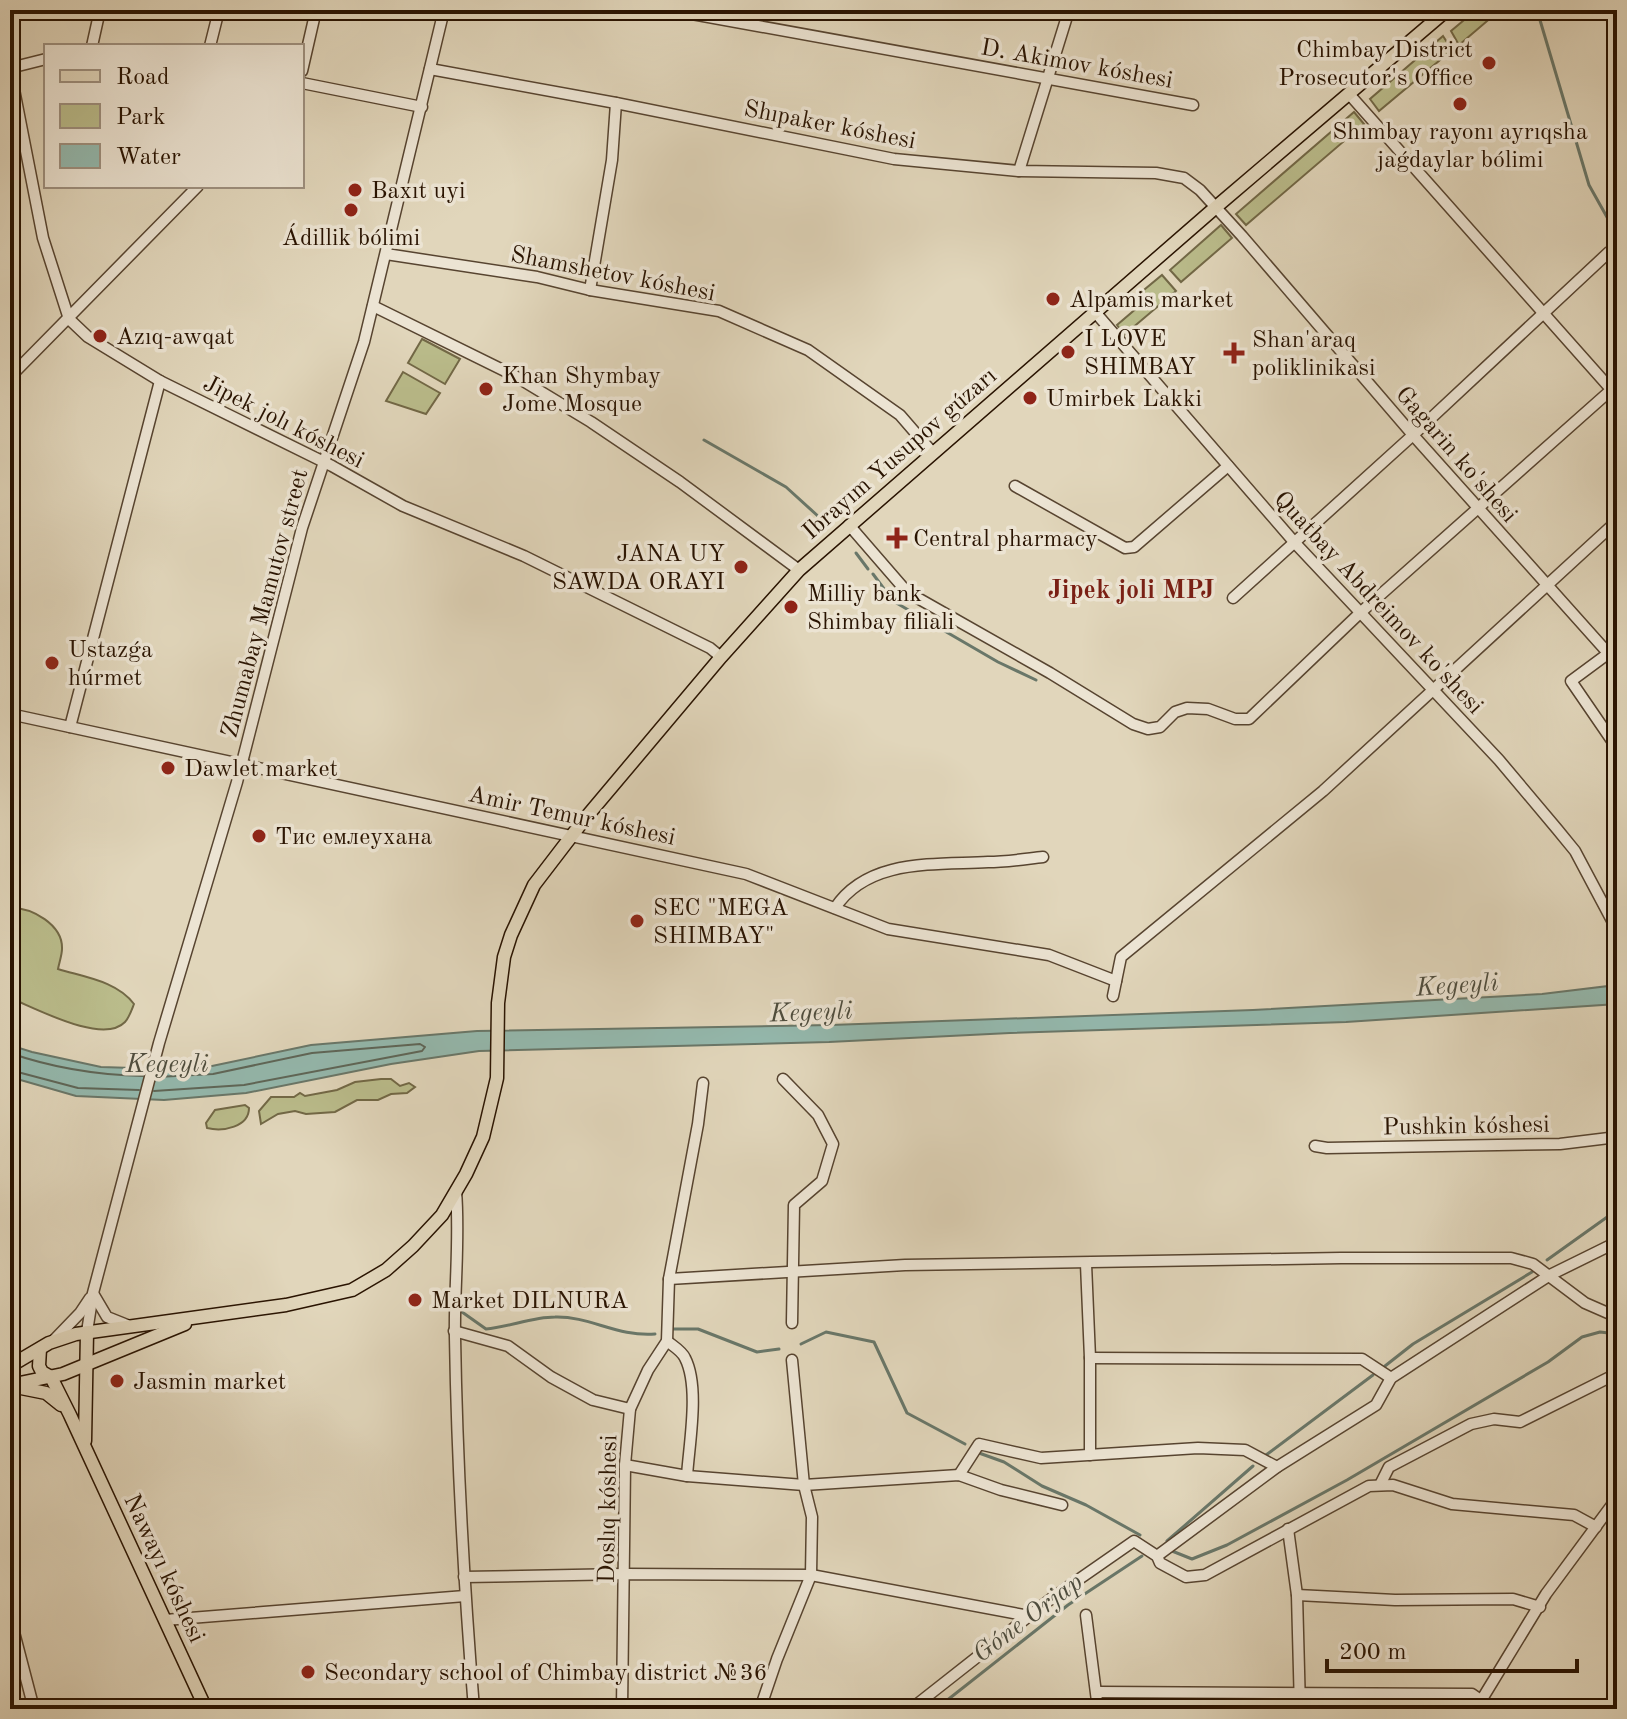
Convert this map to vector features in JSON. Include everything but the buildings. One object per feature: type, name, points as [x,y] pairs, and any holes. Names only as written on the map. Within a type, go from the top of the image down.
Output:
[{"type":"main road","name":"Ibrayım Yusupov gúzarı","points":[[199,1318],[294,1304],[352,1290],[386,1270],[413,1246],[442,1215],[483,1137],[499,1063],[501,978],[511,935],[534,885],[572,834],[721,657],[799,570],[1447,10]]},
{"type":"main road","points":[[10,1366],[45,1346],[87,1332],[199,1318]]},
{"type":"main road","points":[[10,1386],[51,1377],[199,1318]]},
{"type":"main road","points":[[85,1446],[87,1332]]},
{"type":"main road","name":"Nawayı kóshesi","points":[[45,1346],[39,1366],[51,1377],[70,1415],[206,1709]]},
{"type":"main road","points":[[10,1386],[46,1393],[70,1415]]},
{"type":"street","points":[[92,44],[100,10]]},
{"type":"street","points":[[210,44],[219,10]]},
{"type":"street","points":[[304,62],[316,10]]},
{"type":"street","name":"Zhumabay Mamutov street","points":[[87,1332],[93,1293],[159,1043],[242,762],[290,571],[373,306],[444,10]]},
{"type":"street","name":"D. Akimov kóshesi","points":[[670,10],[1193,105]]},
{"type":"street","points":[[1019,171],[1069,10]]},
{"type":"street","points":[[44,60],[10,68],[14,106],[43,238],[69,319]]},
{"type":"street","name":"Shıpaker kóshesi","points":[[430,69],[894,159],[1019,171],[1156,173],[1184,178],[1216,207]]},
{"type":"street","points":[[304,83],[422,107]]},
{"type":"street","points":[[849,525],[907,592],[1133,724],[1148,729],[1160,727],[1175,712],[1187,708],[1208,709],[1235,719],[1249,719],[1360,613],[1614,393],[1349,94]]},
{"type":"street","points":[[590,290],[612,160],[616,103]]},
{"type":"street","points":[[10,377],[196,188]]},
{"type":"street","name":"Gagarin ko'shesi","points":[[1216,207],[1478,508],[1547,585],[1612,650]]},
{"type":"street","points":[[1233,598],[1609,252]]},
{"type":"street","name":"Shamshetov kóshesi","points":[[386,254],[537,277],[590,290],[719,311],[808,350],[900,415],[932,452]]},
{"type":"street","points":[[373,306],[515,376],[591,422],[680,482],[799,570]]},
{"type":"street","name":"Quatbay Abdreimov ko'shesi","points":[[1095,312],[1295,543],[1499,760],[1575,851],[1617,930]]},
{"type":"street","name":"Jipek jolı kóshesi","points":[[69,319],[88,337],[160,381],[323,462],[403,506],[524,556],[710,648],[721,657]]},
{"type":"street","points":[[70,727],[160,381]]},
{"type":"street","points":[[1015,486],[1125,548],[1134,547],[1228,466]]},
{"type":"street","points":[[1113,996],[1121,957],[1292,818],[1617,521]]},
{"type":"street","points":[[1612,650],[1571,681],[1617,748]]},
{"type":"street","name":"Amir Temur kóshesi","points":[[10,714],[746,874],[888,929],[1049,955],[1116,981]]},
{"type":"street","points":[[835,908],[845,893],[876,875],[928,863],[985,863],[1043,857]]},
{"type":"street","points":[[783,1079],[818,1115],[833,1144],[822,1181],[794,1205],[792,1323]]},
{"type":"street","points":[[687,1476],[692,1407],[690,1374],[684,1355],[667,1341],[669,1279],[703,1083]]},
{"type":"street","name":"Pushkin kóshesi","points":[[1315,1146],[1560,1144],[1617,1137]]},
{"type":"street","points":[[456,1191],[454,1331],[465,1596],[474,1709]]},
{"type":"street","points":[[1157,1556],[1277,1467],[1376,1405],[1391,1378],[1550,1275],[1617,1242]]},
{"type":"street","points":[[669,1279],[905,1265],[1511,1258],[1533,1264],[1585,1303],[1617,1317]]},
{"type":"street","points":[[1086,1264],[1090,1455]]},
{"type":"street","points":[[45,1346],[80,1313],[93,1293],[107,1317],[129,1326]]},
{"type":"street","points":[[454,1331],[508,1346],[551,1377],[593,1400],[630,1409]]},
{"type":"street","name":"Doslıq kóshesi","points":[[622,1709],[625,1465],[630,1409],[648,1370],[667,1341]]},
{"type":"street","points":[[1090,1358],[1362,1359],[1391,1378]]},
{"type":"street","points":[[760,1709],[811,1575],[812,1517],[804,1485],[792,1360]]},
{"type":"street","points":[[1380,1485],[1389,1467],[1471,1424],[1494,1419],[1520,1422],[1612,1376]]},
{"type":"street","points":[[959,1475],[979,1444],[1041,1458],[1198,1448],[1245,1450],[1277,1467]]},
{"type":"street","points":[[625,1465],[687,1476],[804,1485],[959,1475],[1001,1490],[1062,1505]]},
{"type":"street","points":[[911,1709],[1029,1616],[1134,1541],[1157,1556],[1160,1563],[1186,1577],[1205,1575],[1369,1486],[1380,1485],[1393,1485],[1452,1504],[1574,1515],[1596,1527]]},
{"type":"street","points":[[1098,1692],[1472,1694],[1479,1705],[1546,1594],[1617,1498]]},
{"type":"street","points":[[1288,1529],[1297,1595],[1300,1709]]},
{"type":"street","points":[[464,1577],[811,1575],[1029,1616]]},
{"type":"street","points":[[1297,1595],[1395,1600],[1513,1599],[1540,1607]]},
{"type":"street","points":[[165,1620],[465,1596]]},
{"type":"street","points":[[1086,1615],[1098,1709]]},
{"type":"street","points":[[10,1617],[34,1709]]},
{"type":"street","points":[[1613,1709],[1617,1699]]},
{"type":"green space","points":[[1476,10],[1500,10],[1459,45],[1451,31]]},
{"type":"green space","points":[[1443,36],[1452,50],[1379,111],[1370,99]]},
{"type":"green space","points":[[1354,112],[1364,124],[1246,225],[1236,214]]},
{"type":"green space","points":[[1221,225],[1232,238],[1181,282],[1170,270]]},
{"type":"green space","points":[[1162,275],[1176,291],[1124,335],[1117,325],[1138,307],[1133,299]]},
{"type":"green space","points":[[422,339],[460,359],[445,384],[408,363]]},
{"type":"green space","points":[[403,372],[440,393],[426,414],[386,401]]},
{"type":"green space","points":[[10,908],[36,914],[52,925],[61,940],[58,969],[99,981],[127,996],[134,1004],[125,1022],[115,1028],[86,1027],[10,998]]},
{"type":"green space","points":[[391,1079],[400,1086],[409,1083],[415,1087],[407,1093],[391,1094],[378,1100],[357,1100],[335,1112],[306,1114],[295,1111],[278,1114],[261,1124],[259,1111],[271,1097],[294,1097],[300,1093],[305,1096],[337,1090],[355,1082]]},
{"type":"green space","points":[[245,1105],[249,1108],[248,1114],[240,1124],[220,1129],[207,1128],[206,1123],[215,1110]]},
{"type":"water","points":[[1617,985],[1617,1004],[1346,1022],[829,1042],[479,1051],[391,1064],[246,1093],[164,1100],[76,1096],[10,1077],[10,1045],[101,1067],[166,1069],[212,1066],[311,1045],[477,1031],[831,1025],[1253,1010],[1542,994]]},
{"type":"waterway","points":[[1537,10],[1589,185],[1617,235]]},
{"type":"waterway","points":[[704,440],[786,487],[819,517]]},
{"type":"waterway","points":[[856,553],[868,569]]},
{"type":"waterway","points":[[873,574],[893,601],[998,662],[1036,680]]},
{"type":"waterway","name":"Góne Orjap","points":[[1547,1260],[1617,1210]]},
{"type":"waterway","name":"Góne Orjap","points":[[1385,1366],[1413,1344],[1532,1272]]},
{"type":"waterway","points":[[462,1312],[486,1329],[555,1317],[628,1332],[655,1334]]},
{"type":"waterway","points":[[673,1329],[698,1329],[757,1352],[779,1349]]},
{"type":"waterway","points":[[801,1344],[826,1332],[874,1342],[907,1413],[965,1444]]},
{"type":"waterway","points":[[1172,1551],[1192,1559],[1227,1545],[1347,1480],[1548,1362],[1582,1337],[1600,1332],[1617,1334]]},
{"type":"waterway","name":"Góne Orjap","points":[[1266,1455],[1373,1375]]},
{"type":"waterway","points":[[979,1453],[1004,1462],[1042,1486],[1086,1505],[1140,1535]]},
{"type":"waterway","name":"Góne Orjap","points":[[1167,1541],[1253,1466]]},
{"type":"waterway","name":"Góne Orjap","points":[[936,1709],[1068,1605],[1142,1556]]},
{"type":"place","name":"Chimbay District Prosecutor's Office","points":[[1489,63]]},
{"type":"place","name":"Shımbay rayonı ayrıqsha jaǵdaylar bólimi","points":[[1460,104]]},
{"type":"place","name":"Baxıt uyi","points":[[355,190]]},
{"type":"place","name":"Ádillik bólimi","points":[[351,210]]},
{"type":"place","name":"Alpamis market","points":[[1053,299]]},
{"type":"place","name":"Azıq-awqat","points":[[100,336]]},
{"type":"place","name":"I LOVE SHIMBAY","points":[[1068,352]]},
{"type":"place","name":"Shan'araq poliklinikasi","points":[[1234,353]]},
{"type":"place","name":"Khan Shymbay Jome Mosque","points":[[486,389]]},
{"type":"place","name":"Umirbek Lakki","points":[[1030,398]]},
{"type":"place","name":"Central pharmacy","points":[[897,538]]},
{"type":"place","name":"JANA UY SAWDA ORAYI","points":[[741,567]]},
{"type":"place","name":"Milliy bank Shimbay filiali","points":[[791,607]]},
{"type":"place","name":"Ustazǵa húrmet","points":[[52,663]]},
{"type":"place","name":"Dawlet market","points":[[168,768]]},
{"type":"place","name":"Тис емлеухана","points":[[259,836]]},
{"type":"place","name":"SEC \"MEGA SHIMBAY\"","points":[[637,921]]},
{"type":"place","name":"Market DILNURA","points":[[415,1300]]},
{"type":"place","name":"Jasmin market","points":[[117,1381]]},
{"type":"place","name":"Secondary school of Chimbay district №36","points":[[308,1672]]},
{"type":"district","name":"Jipek joli MPJ","points":[[1131,589]]},
{"type":"water label","name":"Kegeyli","points":[[1457,984]]},
{"type":"water label","name":"Kegeyli","points":[[811,1011]]},
{"type":"water label","name":"Kegeyli","points":[[167,1063]]}]
